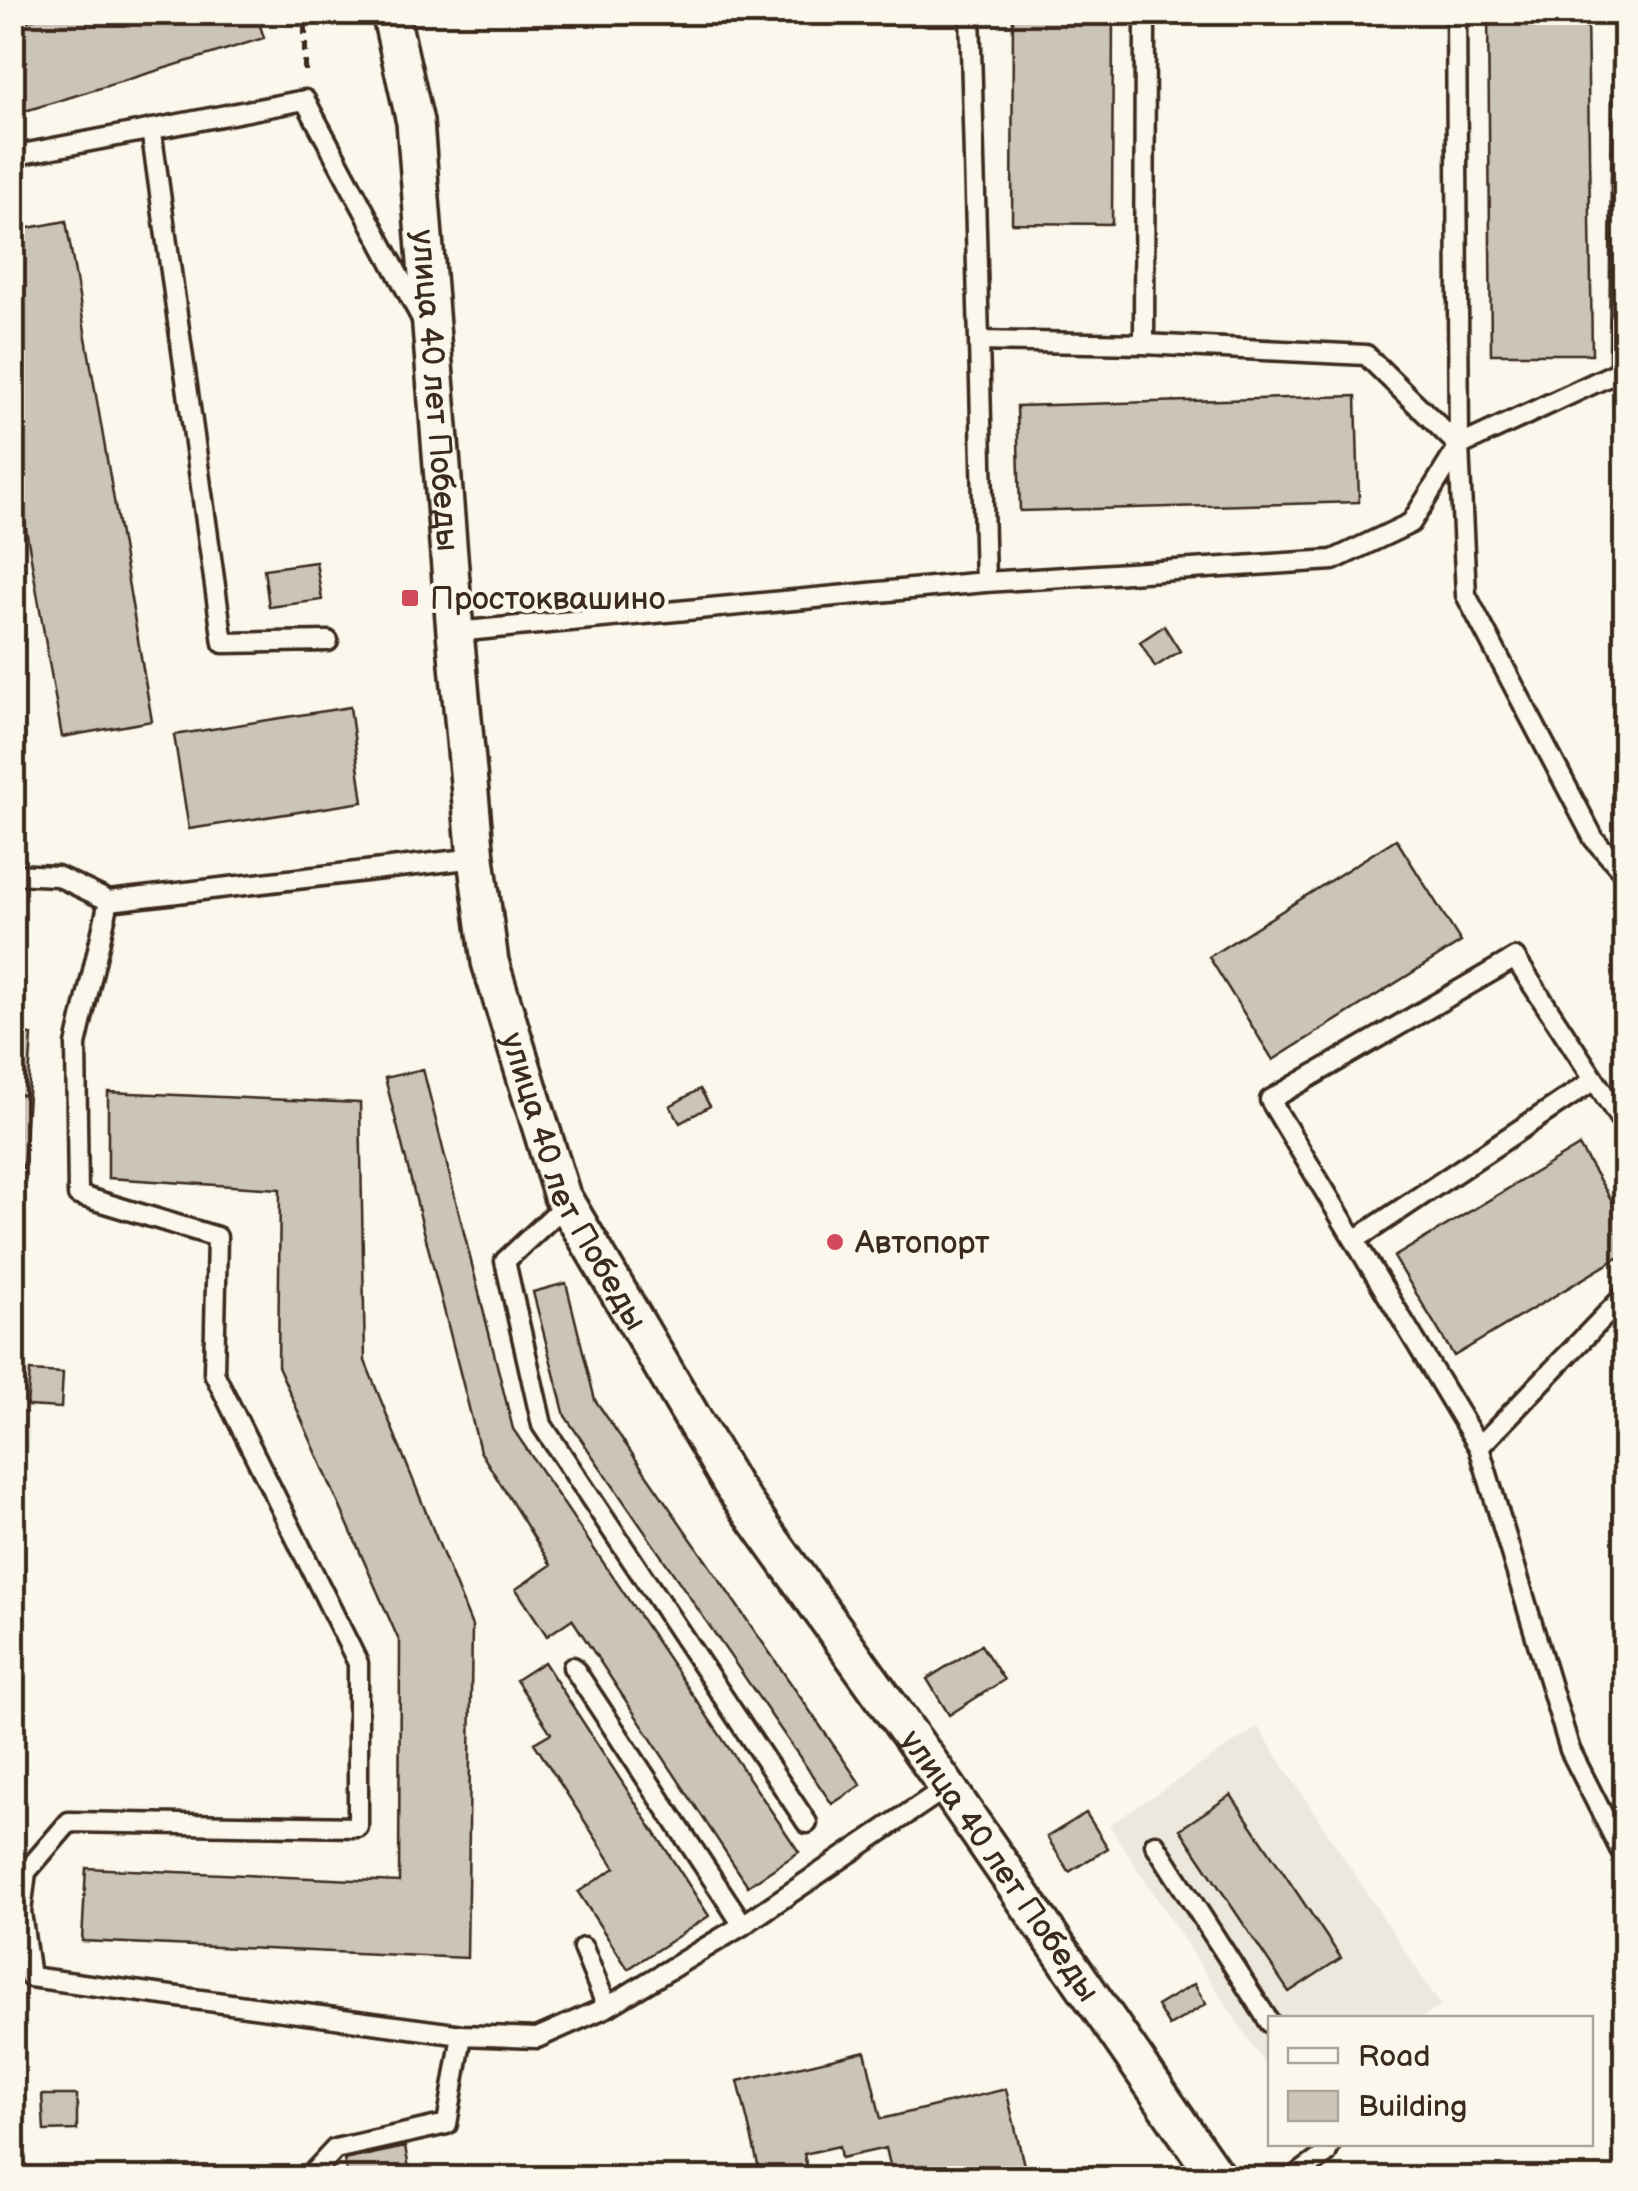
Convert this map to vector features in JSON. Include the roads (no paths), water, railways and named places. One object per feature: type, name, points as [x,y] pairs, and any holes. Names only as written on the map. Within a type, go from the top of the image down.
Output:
[{"type":"street","name":"улица 40 лет Победы","points":[[390,12],[415,122],[455,632],[490,962],[566,1204],[733,1487],[947,1787],[1217,2178]]},
{"type":"lane","points":[[970,12],[985,582]]},
{"type":"lane","points":[[1144,344],[1146,12]]},
{"type":"lane","points":[[1456,12],[1458,446],[1466,594],[1594,839],[1626,875]]},
{"type":"lane","points":[[455,632],[985,582],[1333,560],[1412,523],[1458,446],[1620,371],[1624,12]]},
{"type":"lane","points":[[12,156],[304,100],[435,344]]},
{"type":"lane","points":[[152,128],[223,643],[328,640]]},
{"type":"lane","points":[[978,341],[1366,354],[1458,446]]},
{"type":"lane","points":[[12,874],[57,876],[109,900],[476,858]]},
{"type":"lane","points":[[109,900],[76,1045],[78,1195],[217,1237],[214,1373],[358,1664],[358,1827],[70,1822],[26,1872],[21,1912],[30,1977],[462,2035],[537,2038],[607,2007],[743,1924],[947,1787]]},
{"type":"lane","points":[[1626,1128],[1515,958],[1270,1100],[1479,1447],[1570,1750],[1626,1861]]},
{"type":"lane","points":[[1355,1240],[1594,1080]]},
{"type":"lane","points":[[566,1204],[505,1261],[542,1424],[807,1823]]},
{"type":"lane","points":[[1479,1447],[1626,1294]]},
{"type":"lane","points":[[574,1667],[743,1924]]},
{"type":"lane","points":[[1155,1844],[1268,2019]]},
{"type":"lane","points":[[583,1948],[607,2007]]},
{"type":"lane","points":[[308,2178],[335,2149],[447,2124],[462,2035]]},
{"type":"lane","points":[[1293,2178],[1326,2154],[1329,2146]]},
{"type":"place","name":"Простоквашино","points":[[410,598]]},
{"type":"place","name":"Автопорт","points":[[835,1242]]}]
